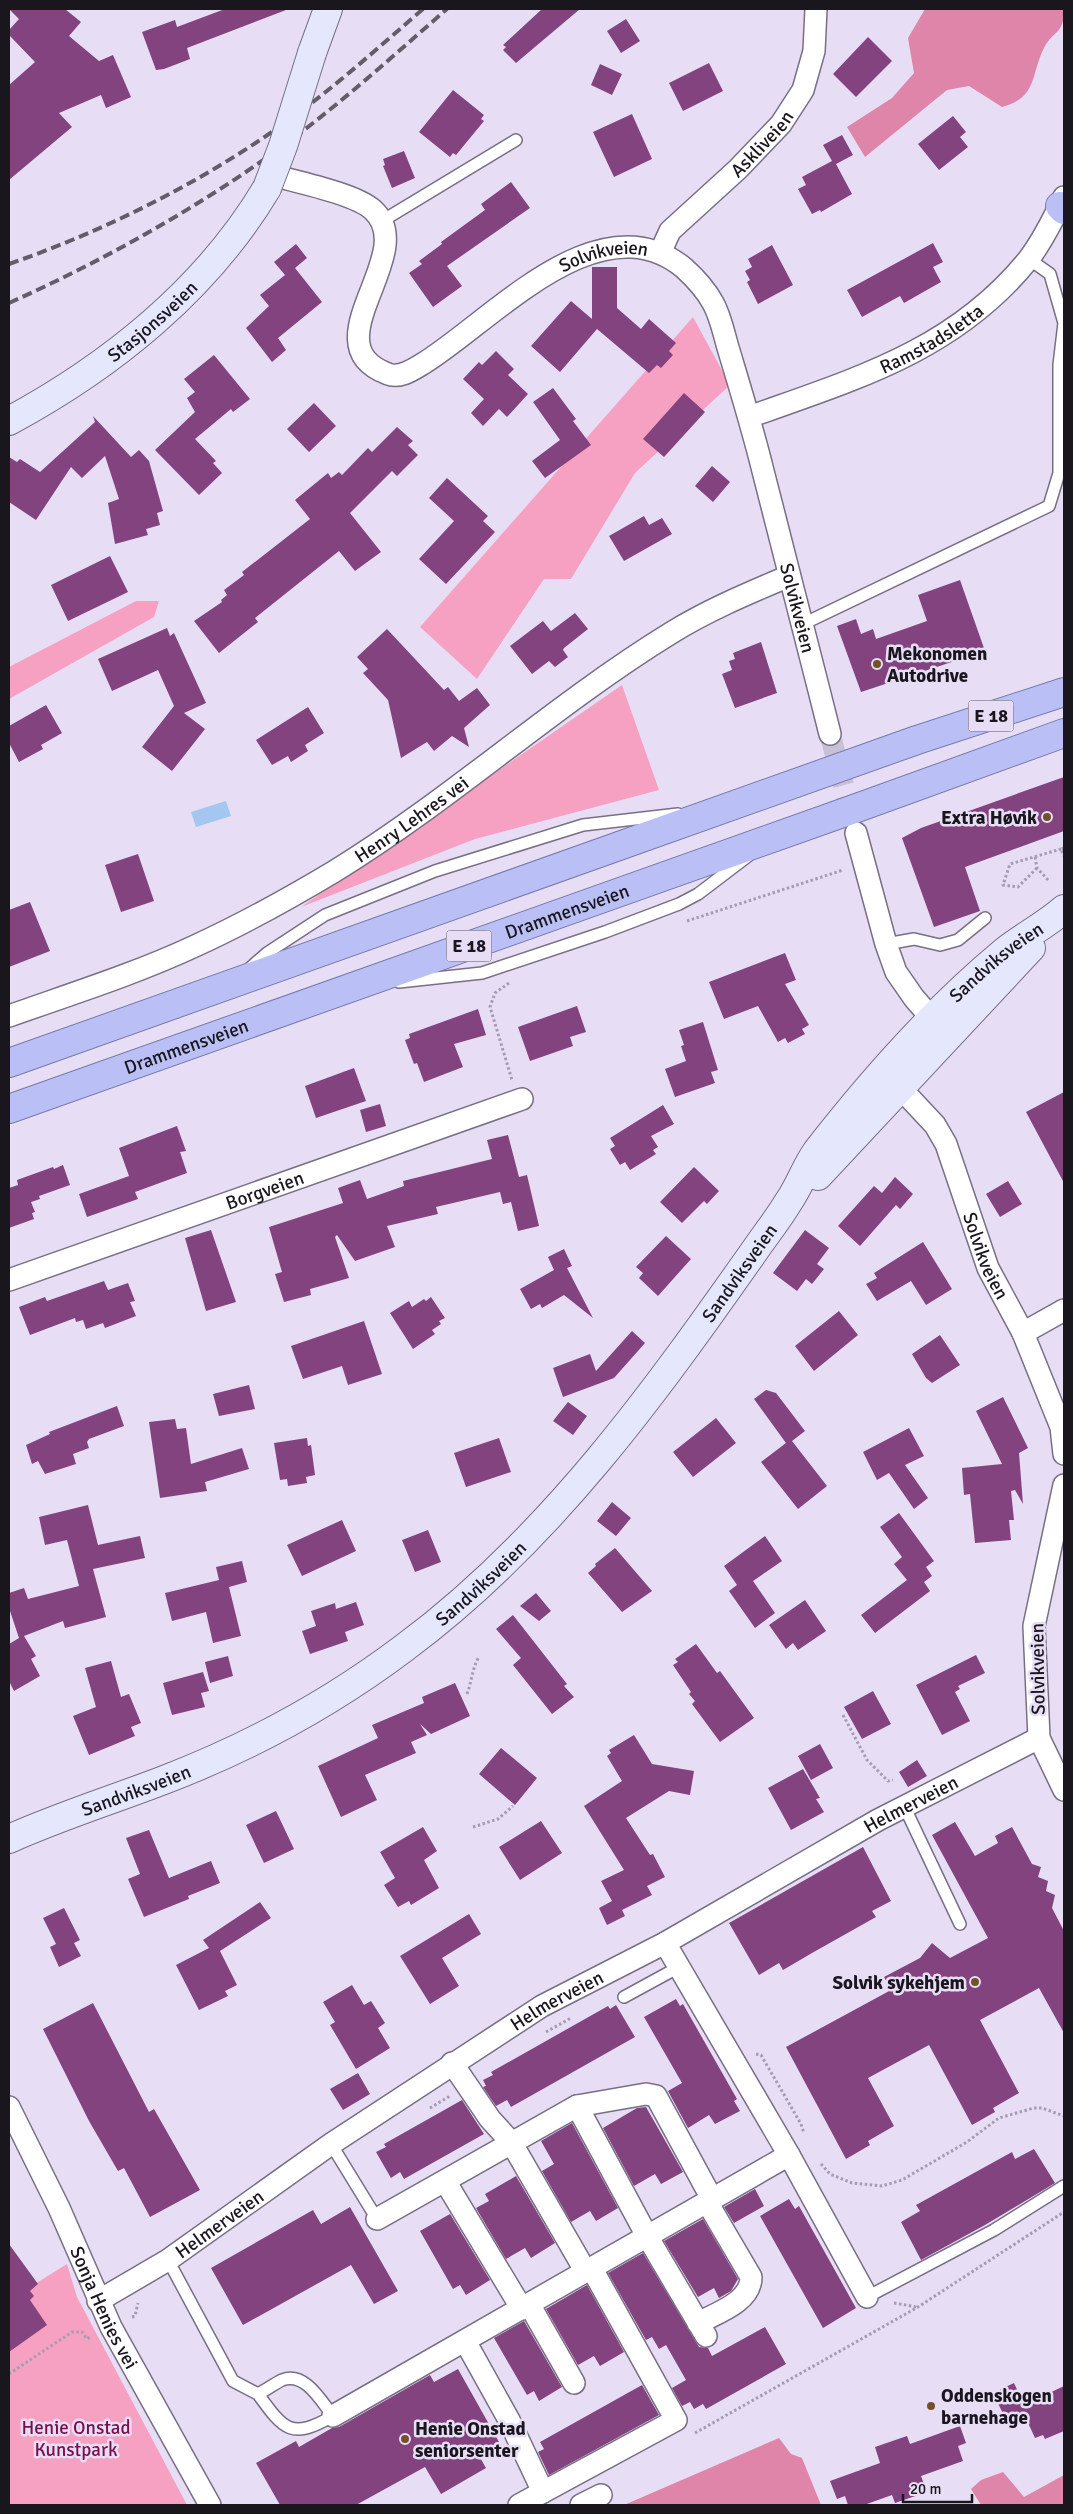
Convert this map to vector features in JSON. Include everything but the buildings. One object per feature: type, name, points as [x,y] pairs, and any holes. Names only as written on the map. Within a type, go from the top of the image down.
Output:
[{"type":"highway","name":"E 18","points":[[9,1063],[917,740],[1064,692]]},
{"type":"highway","name":"Drammensveien","points":[[9,1109],[767,840],[1064,732]]},
{"type":"main road","name":"Stasjonsveien","points":[[9,421],[70,386],[125,346],[206,272],[225,249],[274,181],[312,53],[328,9]]},
{"type":"main road","name":"Sandviksveien","points":[[51,1820],[166,1779],[242,1747],[302,1716],[406,1648],[466,1598],[521,1548],[586,1476],[639,1411],[791,1200],[813,1156],[893,1080],[940,1028],[964,987],[1008,948],[1061,912]]},
{"type":"main road","points":[[9,1828],[51,1820]]},
{"type":"main road","points":[[9,1838],[51,1820]]},
{"type":"street","name":"Askliveien","points":[[660,252],[670,231],[738,169],[781,124],[803,90],[814,51],[816,9]]},
{"type":"street","points":[[274,181],[355,199],[375,211],[382,221]]},
{"type":"street","name":"Ramstadsletta","points":[[749,417],[884,368],[956,328],[997,293],[1029,259],[1063,204]]},
{"type":"street","name":"Solvikveien","points":[[382,221],[386,234],[386,251],[363,306],[358,336],[363,355],[372,366],[391,376],[407,373],[441,352],[551,270],[588,252],[625,247],[660,252],[683,267],[701,285],[714,304],[749,417],[830,734]]},
{"type":"street","name":"Henry Lehres vei","points":[[9,1016],[194,946],[267,910],[335,871],[408,822],[607,674],[665,637],[731,602],[789,576]]},
{"type":"street","points":[[856,833],[886,944],[896,972],[940,1028]]},
{"type":"street","name":"Solvikveien","points":[[893,1080],[935,1125],[946,1144],[988,1268],[1023,1333],[1061,1427],[1064,1454]]},
{"type":"street","name":"Borgveien","points":[[9,1280],[522,1100]]},
{"type":"street","points":[[1023,1333],[1064,1310]]},
{"type":"street","name":"Solvikveien","points":[[1062,1779],[1038,1738],[1034,1626],[1064,1485]]},
{"type":"street","name":"Helmerveien","points":[[98,2302],[168,2260],[331,2144],[452,2063],[542,2006],[664,1943],[855,1833],[1038,1738]]},
{"type":"street","points":[[664,1943],[789,2155],[867,2297]]},
{"type":"street","points":[[452,2063],[490,2119],[511,2142],[589,2270],[676,2420],[519,2505]]},
{"type":"street","points":[[377,2220],[577,2106],[646,2094],[656,2096],[751,2277],[748,2293],[702,2329],[647,2236],[577,2106]]},
{"type":"street","name":"Sonja Henies vei","points":[[9,2107],[59,2208],[98,2302],[210,2505]]},
{"type":"street","points":[[333,2416],[789,2155]]},
{"type":"street","points":[[445,2181],[574,2383]]},
{"type":"street","points":[[465,2341],[509,2420],[543,2492]]},
{"type":"street","points":[[581,2505],[602,2495]]},
{"type":"lane","points":[[382,221],[516,140]]},
{"type":"lane","points":[[803,624],[1049,506],[1059,473],[1059,365],[1064,323],[1050,274],[1029,259]]},
{"type":"lane","points":[[230,985],[267,953],[325,915],[435,871],[583,825],[732,806]]},
{"type":"lane","points":[[886,944],[914,939],[940,945],[958,940],[985,918]]},
{"type":"lane","points":[[905,1808],[960,1924]]},
{"type":"lane","points":[[624,1997],[679,1967]]},
{"type":"lane","points":[[331,2144],[377,2220]]},
{"type":"lane","points":[[867,2297],[994,2230],[1064,2186]]},
{"type":"lane","points":[[168,2260],[233,2381],[258,2394],[282,2424],[290,2428],[300,2430],[314,2426],[333,2416],[308,2385],[296,2380],[284,2380],[258,2394]]},
{"type":"path","points":[[1037,868],[1018,887],[1003,885],[1010,864],[1063,849],[1064,856]]},
{"type":"path","points":[[1035,857],[1037,868],[1050,881]]},
{"type":"path","points":[[513,980],[495,994],[490,1007],[515,1089],[522,1100]]},
{"type":"path","points":[[467,1694],[472,1682],[474,1664],[479,1657]]},
{"type":"path","points":[[842,1715],[867,1760],[888,1781],[894,1780]]},
{"type":"path","points":[[474,1828],[498,1819],[513,1806]]},
{"type":"path","points":[[726,2047],[760,2055],[800,2124],[805,2137]]},
{"type":"path","points":[[816,2160],[830,2174],[852,2183],[882,2186],[902,2180],[959,2147],[999,2118],[1034,2108],[1064,2116]]},
{"type":"path","points":[[693,2434],[918,2307],[1064,2212]]},
{"type":"path","points":[[9,2374],[72,2332],[82,2332],[87,2339],[90,2337]]},
{"type":"green space","points":[[693,317],[730,385],[635,473],[571,579],[544,579],[477,679],[420,627]]},
{"type":"green space","points":[[136,601],[159,601],[154,617],[9,699],[9,667]]},
{"type":"green space","points":[[622,685],[659,790],[475,839],[301,907]]},
{"type":"green space","name":"Henie Onstad Kunstpark","points":[[67,2264],[77,2297],[187,2505],[9,2505],[9,2300]]},
{"type":"shaded area","points":[[925,9],[1064,9],[1064,17],[1060,28],[1044,48],[1031,84],[1022,98],[1002,107],[969,86],[947,90],[865,157],[847,127],[892,98],[914,73],[908,38]]},
{"type":"shaded area","points":[[779,2438],[791,2454],[802,2458],[821,2505],[624,2505]]},
{"type":"shaded area","points":[[1003,2472],[1024,2497],[1064,2475],[1064,2505],[981,2505],[971,2489],[981,2480]]},
{"type":"water","points":[[226,801],[231,816],[196,827],[191,812]]},
{"type":"tunnel","points":[[830,734],[854,825]]},
{"type":"railway","points":[[9,264],[46,251],[118,220],[223,163],[257,142],[324,94],[423,9]]},
{"type":"railway","points":[[9,303],[137,239],[169,221],[259,163],[332,108],[447,9]]},
{"type":"place","name":"Mekonomen Autodrive","points":[[877,664]]},
{"type":"place","name":"Extra Høvik","points":[[1047,817]]},
{"type":"place","name":"Solvik sykehjem","points":[[975,1982]]},
{"type":"place","name":"Oddenskogen barnehage","points":[[931,2406]]},
{"type":"place","name":"Henie Onstad seniorsenter","points":[[405,2439]]}]
